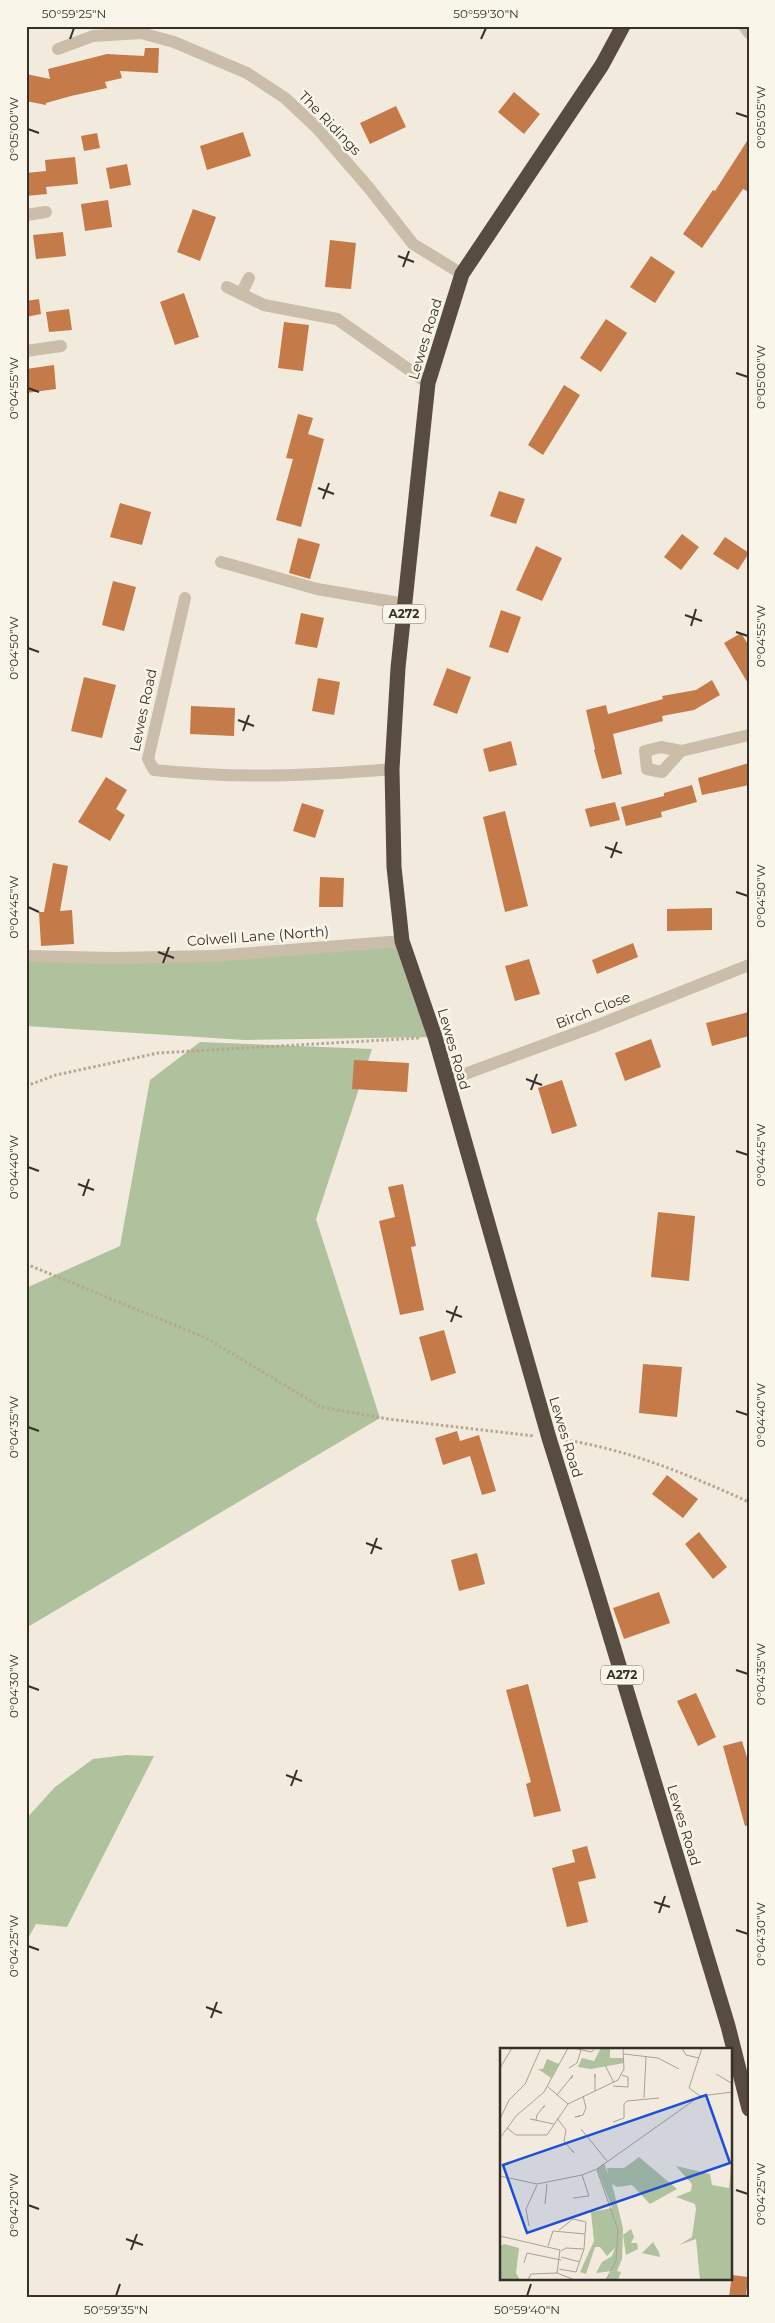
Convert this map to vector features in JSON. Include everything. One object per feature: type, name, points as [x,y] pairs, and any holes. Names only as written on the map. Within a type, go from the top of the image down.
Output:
[{"type":"highway","name":"Lewes Road","points":[[623,26],[602,65],[462,274],[428,383],[398,668],[392,769],[394,867],[402,941],[435,1037],[549,1438],[728,2026],[749,2108]]},
{"type":"street","points":[[744,26],[749,33]]},
{"type":"street","name":"The Ridings","points":[[58,49],[93,36],[141,33],[174,42],[247,73],[285,98],[317,128],[369,188],[413,244],[462,274]]},
{"type":"street","points":[[26,215],[46,212]]},
{"type":"street","points":[[241,294],[249,278]]},
{"type":"street","points":[[227,287],[264,305],[337,319],[428,383]]},
{"type":"street","points":[[26,352],[61,346]]},
{"type":"street","points":[[221,562],[317,589],[405,604]]},
{"type":"street","name":"Lewes Road","points":[[185,598],[148,759],[154,770],[244,777],[307,776],[392,769]]},
{"type":"street","points":[[681,752],[749,735]]},
{"type":"street","name":"Colwell Lane (North)","points":[[26,956],[112,958],[214,956],[402,941]]},
{"type":"street","name":"Birch Close","points":[[446,1081],[598,1025],[749,964]]},
{"type":"path","points":[[26,1086],[56,1075],[158,1053],[435,1037]]},
{"type":"path","points":[[26,1264],[206,1338],[322,1407],[388,1419],[600,1446],[683,1472],[749,1502]]},
{"type":"green space","points":[[402,941],[435,1037],[245,1040],[26,1026],[26,960]]},
{"type":"green space","points":[[200,1042],[372,1049],[316,1219],[380,1418],[26,1628],[26,1288],[120,1246],[150,1080]]},
{"type":"green space","points":[[126,1755],[154,1756],[67,1927],[36,1924],[26,1942],[26,1819],[55,1787],[93,1759]]},
{"type":"building","points":[[145,48],[159,48],[158,73],[120,71],[122,78],[105,82],[107,88],[71,96],[46,103],[46,105],[26,101],[26,74],[50,79],[48,69],[107,54],[144,56]]},
{"type":"building","points":[[514,92],[540,114],[524,134],[498,112]]},
{"type":"building","points":[[396,106],[406,127],[370,144],[360,123]]},
{"type":"building","points":[[243,132],[251,156],[207,170],[200,146]]},
{"type":"building","points":[[97,133],[100,148],[84,151],[81,136]]},
{"type":"building","points":[[749,138],[749,192],[743,189],[702,248],[683,234],[713,190],[715,191]]},
{"type":"building","points":[[75,157],[78,184],[46,187],[47,194],[26,196],[26,173],[46,171],[45,160]]},
{"type":"building","points":[[127,164],[131,185],[110,189],[106,168]]},
{"type":"building","points":[[108,200],[112,227],[85,231],[81,204]]},
{"type":"building","points":[[193,209],[216,217],[200,261],[177,252]]},
{"type":"building","points":[[63,232],[66,256],[36,259],[33,235]]},
{"type":"building","points":[[330,240],[356,243],[351,289],[325,287]]},
{"type":"building","points":[[651,256],[675,272],[655,303],[630,287]]},
{"type":"building","points":[[184,293],[199,337],[175,345],[160,302]]},
{"type":"building","points":[[39,299],[41,314],[26,317],[26,301]]},
{"type":"building","points":[[69,309],[72,330],[49,332],[46,312]]},
{"type":"building","points":[[606,319],[627,333],[601,372],[580,358]]},
{"type":"building","points":[[284,322],[309,325],[303,371],[278,368]]},
{"type":"building","points":[[54,365],[56,389],[26,393],[26,369]]},
{"type":"building","points":[[564,385],[580,395],[543,455],[528,445]]},
{"type":"building","points":[[298,414],[313,418],[308,434],[324,439],[301,527],[276,520],[293,459],[286,458]]},
{"type":"building","points":[[499,491],[525,499],[516,524],[490,516]]},
{"type":"building","points":[[120,503],[151,512],[142,545],[110,537]]},
{"type":"building","points":[[682,534],[699,547],[681,570],[664,557]]},
{"type":"building","points":[[725,537],[749,553],[738,570],[713,554]]},
{"type":"building","points":[[298,538],[320,544],[310,579],[289,573]]},
{"type":"building","points":[[536,546],[562,558],[542,601],[516,590]]},
{"type":"building","points":[[113,581],[136,587],[124,631],[102,625]]},
{"type":"building","points":[[501,610],[521,617],[508,653],[489,647]]},
{"type":"building","points":[[301,613],[324,618],[317,648],[295,644]]},
{"type":"building","points":[[741,633],[749,646],[749,685],[724,643]]},
{"type":"building","points":[[447,668],[471,677],[457,714],[433,705]]},
{"type":"building","points":[[84,677],[116,685],[102,738],[71,731]]},
{"type":"building","points":[[318,678],[340,682],[334,715],[312,711]]},
{"type":"building","points":[[712,680],[720,695],[694,710],[662,716],[663,721],[613,734],[622,774],[602,779],[586,710],[606,705],[608,714],[663,699],[662,696],[696,690]]},
{"type":"building","points":[[191,706],[235,708],[234,736],[190,734]]},
{"type":"building","points":[[511,741],[517,765],[489,772],[483,749]]},
{"type":"building","points":[[749,763],[749,785],[702,795],[698,778]]},
{"type":"building","points":[[106,777],[127,790],[116,809],[125,815],[110,841],[78,822]]},
{"type":"building","points":[[692,785],[697,802],[661,812],[662,817],[626,826],[621,807],[664,796],[664,793]]},
{"type":"building","points":[[615,802],[620,820],[590,827],[585,809]]},
{"type":"building","points":[[302,803],[324,810],[315,838],[293,831]]},
{"type":"building","points":[[505,811],[528,906],[505,912],[483,817]]},
{"type":"building","points":[[53,863],[68,866],[60,911],[72,910],[74,944],[41,946],[39,912],[44,912]]},
{"type":"building","points":[[320,877],[344,878],[343,907],[319,907]]},
{"type":"building","points":[[712,908],[712,930],[667,931],[667,909]]},
{"type":"building","points":[[633,943],[638,957],[597,974],[592,960]]},
{"type":"building","points":[[529,959],[540,994],[515,1001],[505,966]]},
{"type":"building","points":[[749,1012],[749,1036],[712,1046],[706,1023]]},
{"type":"building","points":[[651,1039],[661,1067],[625,1081],[615,1053]]},
{"type":"building","points":[[354,1060],[409,1063],[407,1092],[352,1089]]},
{"type":"building","points":[[562,1080],[577,1126],[552,1134],[538,1088]]},
{"type":"building","points":[[403,1184],[416,1246],[411,1247],[424,1310],[400,1315],[379,1221],[395,1217],[388,1187]]},
{"type":"building","points":[[658,1212],[695,1216],[689,1281],[651,1277]]},
{"type":"building","points":[[444,1330],[456,1373],[431,1381],[419,1337]]},
{"type":"building","points":[[643,1364],[682,1367],[677,1417],[639,1413]]},
{"type":"building","points":[[457,1431],[460,1441],[479,1435],[496,1491],[482,1495],[470,1456],[443,1465],[435,1438]]},
{"type":"building","points":[[667,1475],[698,1499],[683,1518],[652,1494]]},
{"type":"building","points":[[699,1532],[727,1567],[713,1579],[685,1544]]},
{"type":"building","points":[[477,1553],[485,1584],[459,1591],[451,1560]]},
{"type":"building","points":[[659,1592],[670,1623],[624,1639],[613,1608]]},
{"type":"building","points":[[528,1684],[561,1811],[534,1817],[526,1784],[531,1782],[506,1690]]},
{"type":"building","points":[[696,1693],[716,1737],[698,1746],[677,1701]]},
{"type":"building","points":[[742,1741],[749,1764],[749,1825],[745,1826],[723,1746]]},
{"type":"building","points":[[587,1846],[596,1878],[578,1882],[588,1922],[567,1927],[552,1868],[575,1862],[572,1850]]},
{"type":"building","points":[[732,2275],[748,2277],[746,2297],[729,2297]]}]
